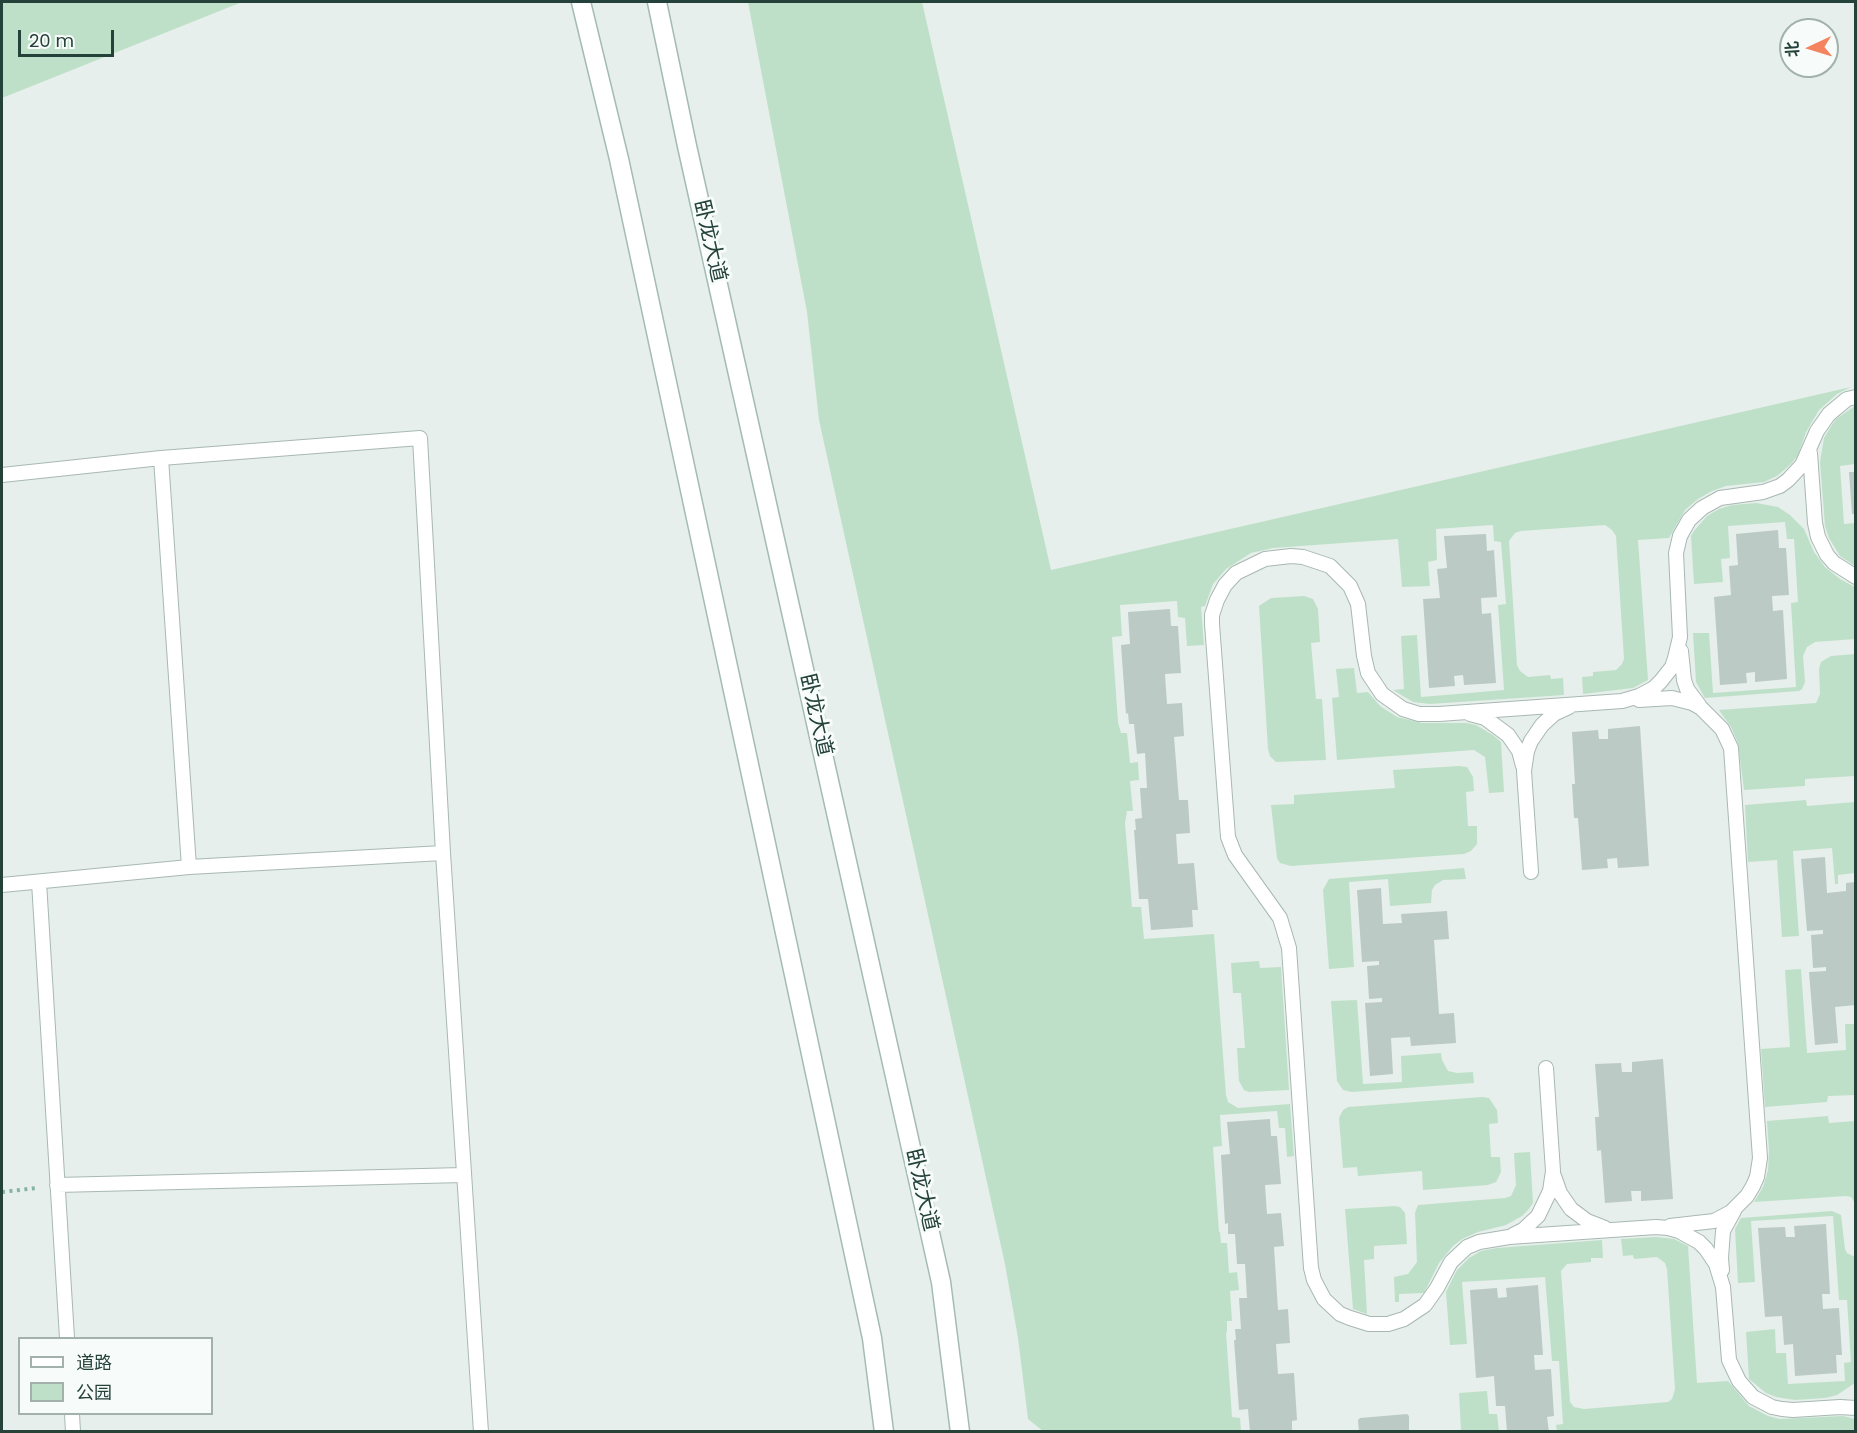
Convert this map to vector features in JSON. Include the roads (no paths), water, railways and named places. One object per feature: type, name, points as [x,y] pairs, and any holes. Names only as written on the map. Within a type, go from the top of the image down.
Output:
[{"type":"main road","points":[[581,2],[621,171],[872,1338],[884,1431]]},
{"type":"main road","name":"卧龙大道","points":[[657,2],[687,146],[941,1282],[960,1431]]},
{"type":"lane","points":[[1704,711],[1691,696],[1684,680],[1676,553],[1680,536],[1689,520],[1702,508],[1720,498],[1762,492],[1780,486],[1802,465],[1817,431],[1828,414],[1847,399],[1856,397]]},
{"type":"lane","points":[[2,475],[161,458],[420,438],[443,853],[481,1431]]},
{"type":"lane","points":[[1811,448],[1815,523],[1818,537],[1834,563],[1856,577]]},
{"type":"lane","points":[[161,458],[189,867]]},
{"type":"lane","points":[[1739,1206],[1714,1221],[1509,1237],[1479,1242],[1467,1247],[1451,1262],[1425,1305],[1410,1316],[1388,1324],[1369,1324],[1340,1314],[1324,1299],[1314,1280],[1311,1268],[1287,938],[1280,918],[1235,855],[1226,827],[1212,615],[1217,600],[1230,578],[1242,568],[1273,557],[1297,556],[1330,566],[1344,579],[1354,594],[1361,618],[1365,664],[1372,681],[1382,694],[1396,705],[1419,714],[1672,698],[1692,703],[1716,721],[1731,748],[1760,1158],[1757,1177],[1747,1196],[1727,1224],[1722,1241],[1720,1258],[1729,1360],[1733,1371],[1746,1390],[1762,1402],[1782,1409],[1856,1408]]},
{"type":"lane","points":[[1622,701],[1646,693],[1666,675],[1675,658],[1680,628]]},
{"type":"lane","points":[[1531,872],[1525,760],[1531,741],[1542,725],[1554,714],[1579,704]]},
{"type":"lane","points":[[1460,712],[1485,718],[1508,735],[1518,751],[1524,771]]},
{"type":"lane","points":[[2,885],[189,867],[443,853]]},
{"type":"lane","points":[[39,882],[67,1337]]},
{"type":"lane","points":[[1545,1068],[1555,1183],[1564,1201],[1578,1215],[1596,1225],[1618,1229]]},
{"type":"lane","points":[[1509,1237],[1530,1224],[1543,1209],[1550,1191],[1553,1171]]},
{"type":"lane","points":[[57,1185],[463,1175]]},
{"type":"lane","points":[[1656,1227],[1679,1231],[1699,1242],[1711,1256],[1720,1274],[1723,1287]]},
{"type":"lane","points":[[1828,1407],[1841,1404],[1856,1395]]},
{"type":"lane","points":[[72,1415],[73,1431]]}]
